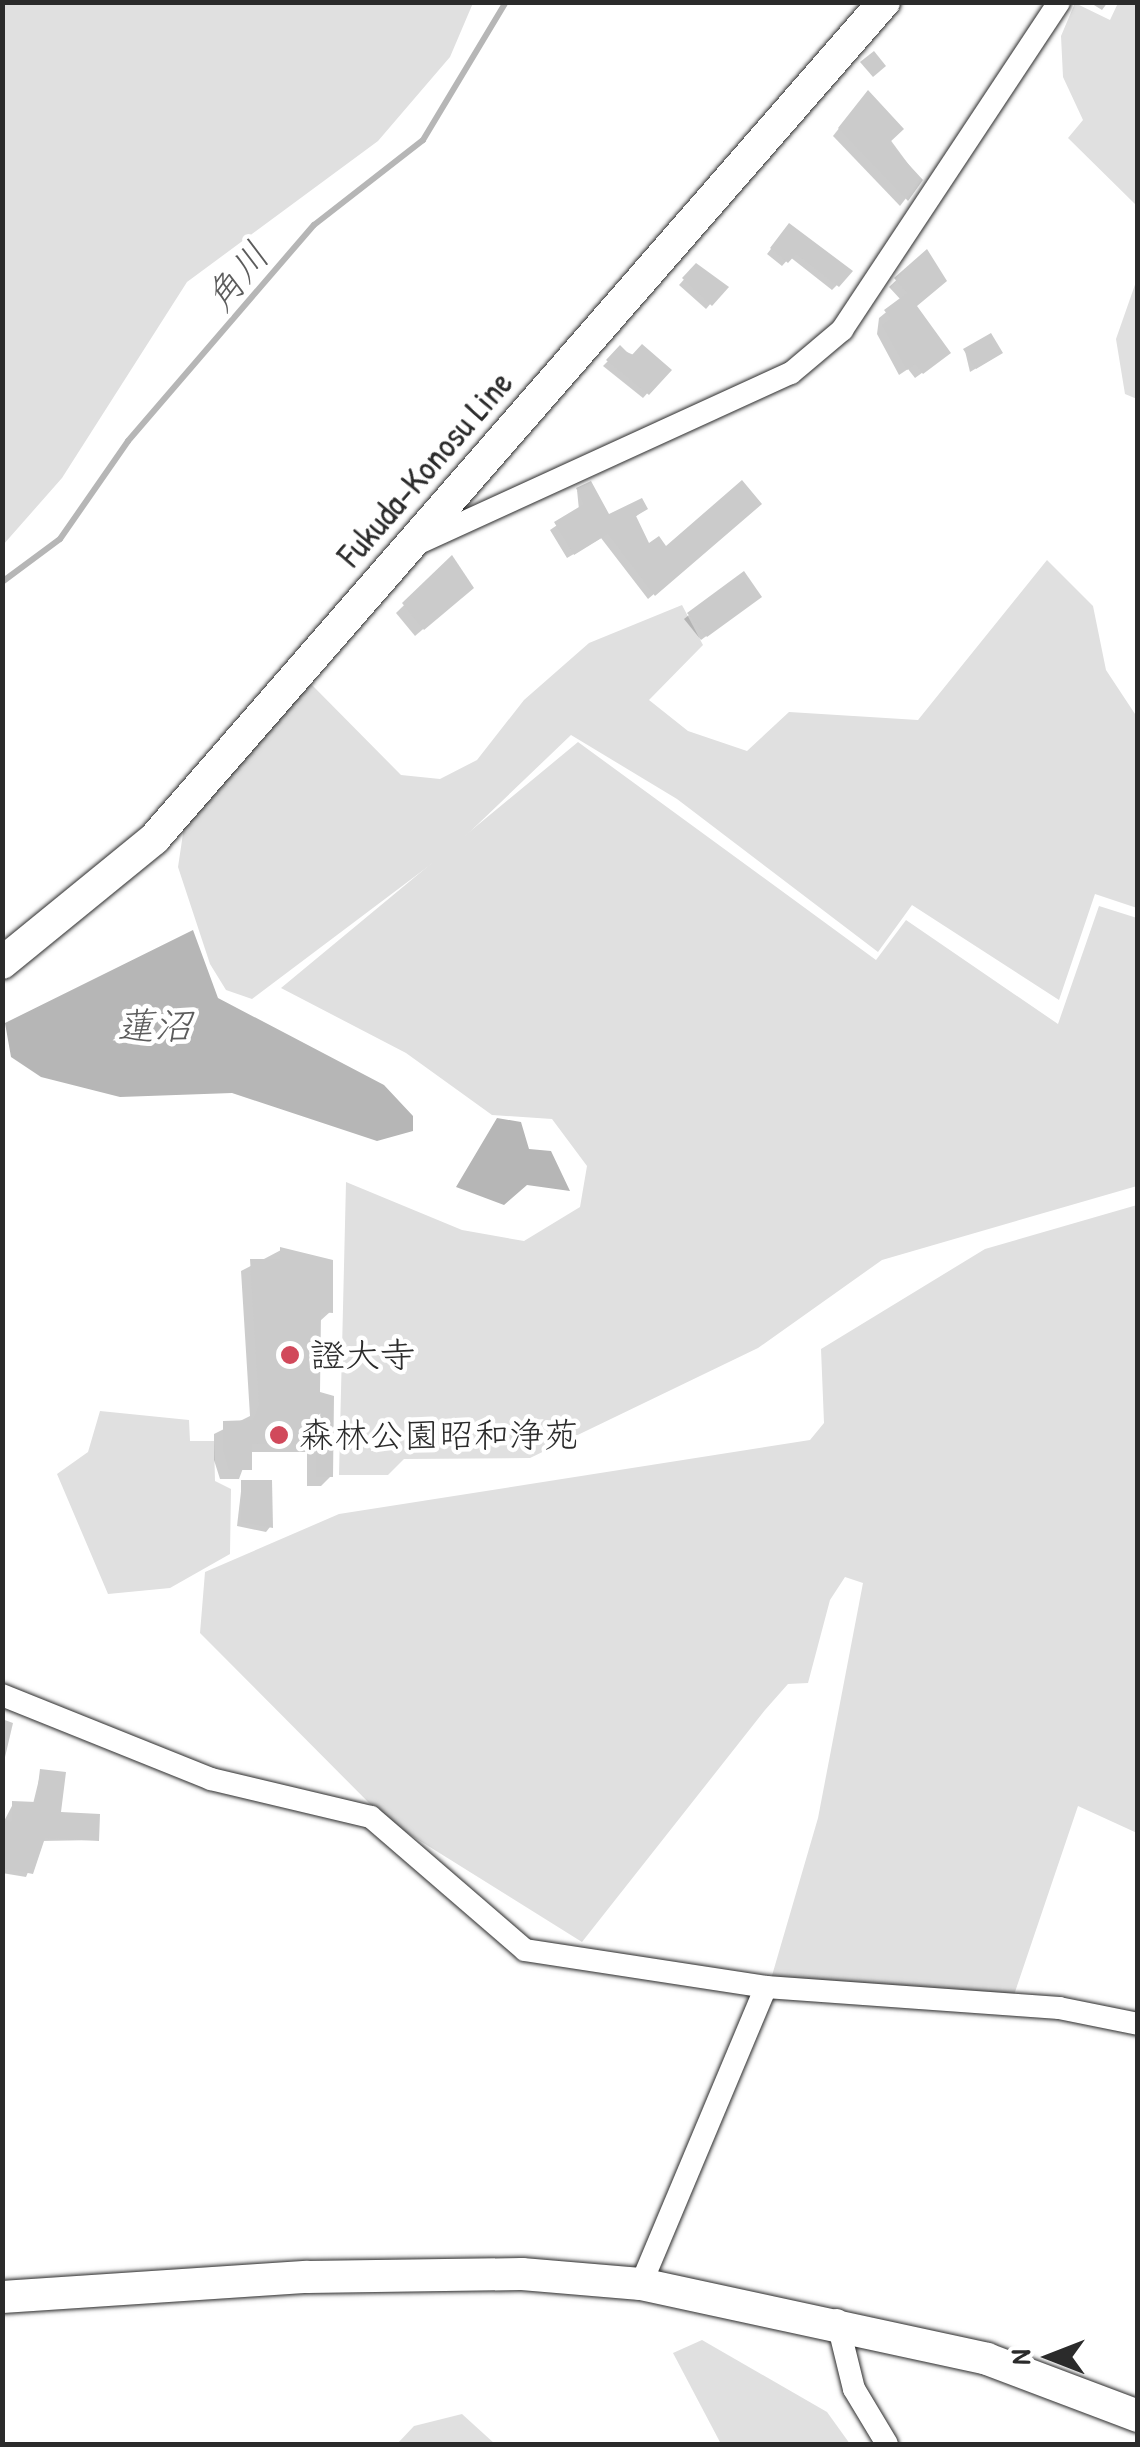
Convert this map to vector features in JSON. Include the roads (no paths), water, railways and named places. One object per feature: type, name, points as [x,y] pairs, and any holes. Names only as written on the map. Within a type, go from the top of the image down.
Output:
[{"type":"main road","name":"Fukuda-Konosu Line","points":[[2,963],[154,839],[884,2]]},
{"type":"main road","points":[[2,2297],[307,2277],[522,2274],[641,2284],[837,2320],[987,2359],[1138,2416]]},
{"type":"street","points":[[408,548],[792,373],[830,341],[920,220],[1059,2]]},
{"type":"street","points":[[2,1696],[211,1779],[371,1817],[525,1950],[766,1986],[1059,2008],[1138,2024]]},
{"type":"street","points":[[641,2284],[766,1986]]},
{"type":"street","points":[[837,2320],[854,2389],[887,2444]]},
{"type":"water","name":"蓮沼","points":[[193,930],[218,998],[384,1085],[413,1116],[413,1131],[377,1141],[232,1093],[120,1097],[41,1077],[11,1057],[5,1023]]},
{"type":"water","points":[[497,1118],[521,1122],[529,1149],[551,1151],[570,1191],[527,1185],[504,1205],[456,1187]]},
{"type":"waterway","name":"角川","points":[[2,582],[60,539],[128,441],[314,225],[423,140],[506,2]]},
{"type":"place","name":"證大寺","points":[[290,1355]]},
{"type":"place","name":"森林公園昭和浄苑","points":[[279,1435]]}]
